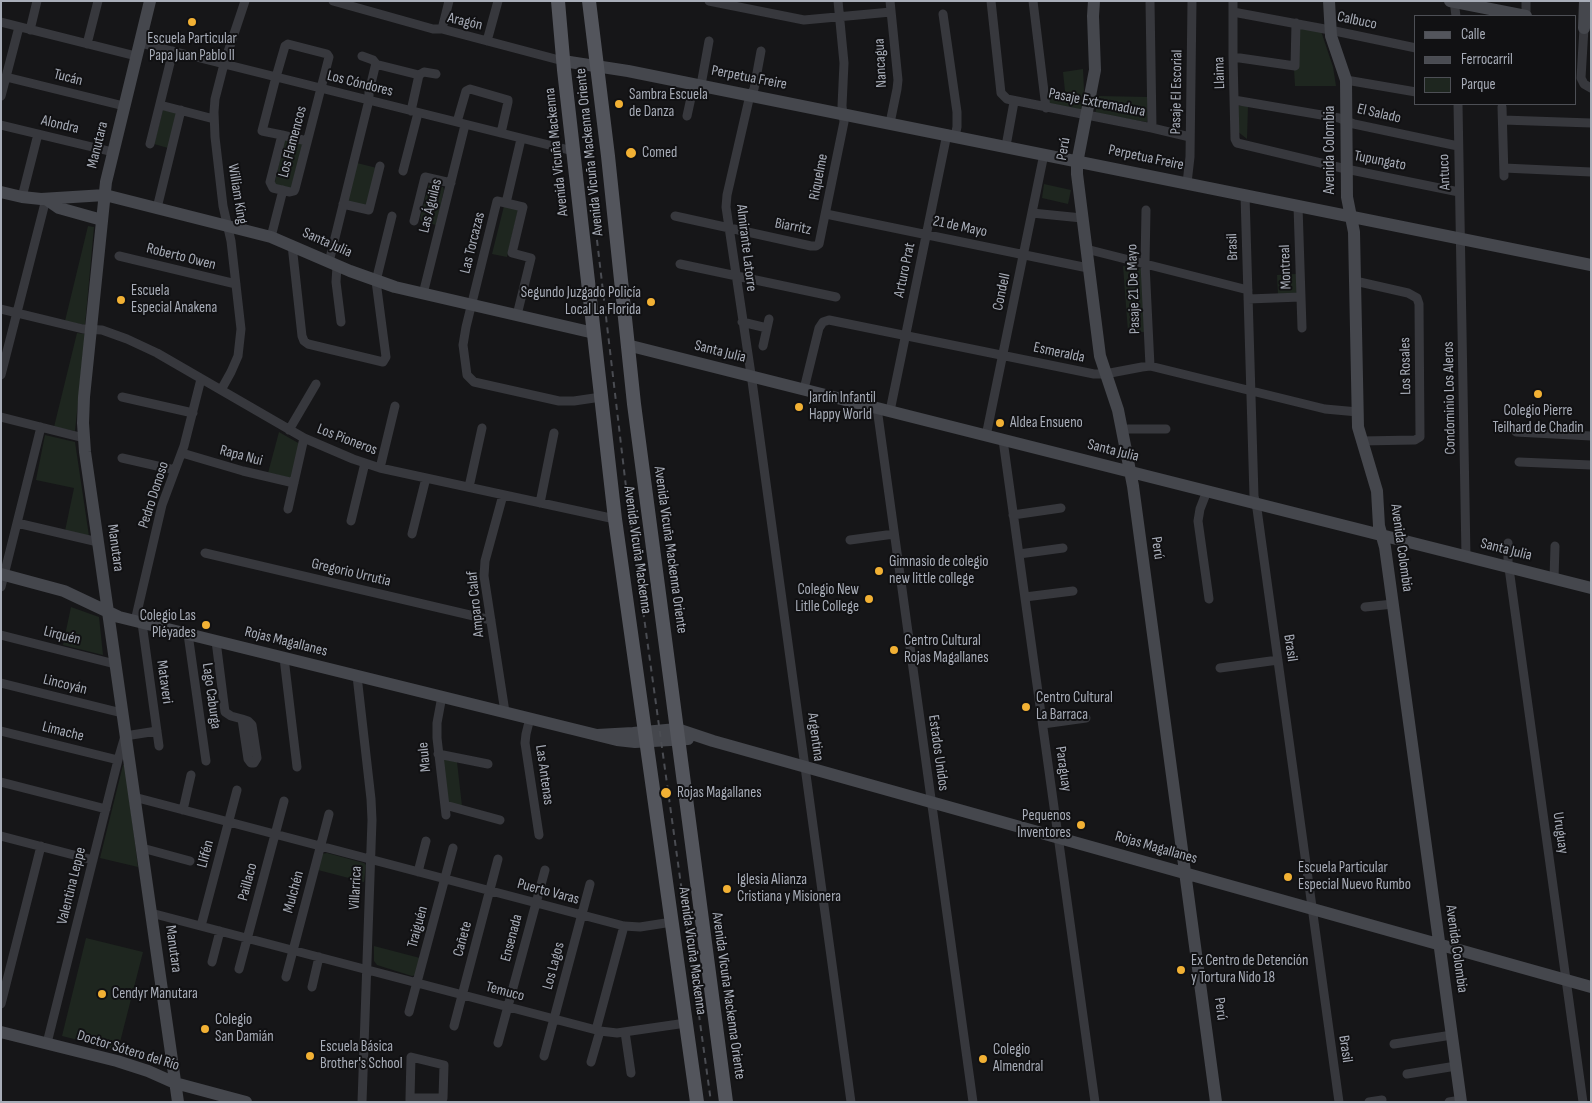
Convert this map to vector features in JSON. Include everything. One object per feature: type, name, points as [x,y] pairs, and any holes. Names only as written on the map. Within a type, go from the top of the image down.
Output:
[{"type":"main road","name":"Manutara","points":[[150,1],[106,179],[83,410],[84,438],[98,542],[178,1102]]},
{"type":"main road","name":"Avenida Vicuña Mackenna","points":[[558,1],[615,519],[697,1102]]},
{"type":"main road","name":"Avenida Vicuña Mackenna Oriente","points":[[589,1],[627,345],[726,1102]]},
{"type":"main road","name":"Perú","points":[[1094,1],[1095,70],[1077,174],[1098,348],[1115,400],[1130,472],[1216,1102]]},
{"type":"main road","name":"Avenida Colombia","points":[[1329,1],[1330,30],[1346,80],[1347,202],[1354,232],[1358,427],[1377,491],[1379,526],[1384,545],[1393,604],[1452,1035],[1456,1066],[1457,1101]]},
{"type":"main road","points":[[1583,28],[1585,1]]},
{"type":"main road","points":[[1453,2],[1521,15]]},
{"type":"main road","name":"Perpetua Freire","points":[[563,60],[698,84],[1591,264]]},
{"type":"main road","name":"Santa Julia","points":[[1,192],[22,197],[46,199],[105,195],[272,237],[376,281],[423,294],[594,333]]},
{"type":"main road","name":"Santa Julia","points":[[46,199],[59,208],[102,220]]},
{"type":"main road","name":"Santa Julia","points":[[627,345],[1591,588]]},
{"type":"main road","name":"Rojas Magallanes","points":[[2,579],[64,591],[108,613],[139,622],[597,735],[646,736],[677,734],[713,741],[1591,987]]},
{"type":"main road","name":"Doctor Sótero del Río","points":[[1,1032],[125,1064],[237,1101]]},
{"type":"street","points":[[30,30],[38,1]]},
{"type":"street","points":[[87,44],[98,1]]},
{"type":"street","name":"William King","points":[[220,390],[235,364],[240,344],[241,329],[231,242],[224,209],[214,119],[215,99],[224,64],[245,1]]},
{"type":"street","name":"Aragón","points":[[333,1],[433,29],[442,29],[563,60]]},
{"type":"street","points":[[442,29],[449,1]]},
{"type":"street","points":[[487,42],[498,1]]},
{"type":"street","points":[[709,1],[800,20],[891,12]]},
{"type":"street","name":"Riquelme","points":[[818,245],[821,240],[844,125],[842,106],[844,70],[838,1]]},
{"type":"street","name":"Nancagua","points":[[890,1],[898,85],[890,123]]},
{"type":"street","name":"Pasaje Extremadura","points":[[991,1],[1001,93],[1007,99],[1014,102],[1190,137]]},
{"type":"street","points":[[1033,1],[1046,108]]},
{"type":"street","points":[[1150,1],[1152,128]]},
{"type":"street","name":"Pasaje El Escorial","points":[[1187,183],[1190,157],[1192,1]]},
{"type":"street","name":"Llaima","points":[[1233,1],[1236,143]]},
{"type":"street","points":[[1526,1],[1526,15]]},
{"type":"street","points":[[1453,2],[1456,15]]},
{"type":"street","name":"Calbuco","points":[[1233,12],[1414,48]]},
{"type":"street","name":"Arturo Prat","points":[[890,411],[926,235],[951,135],[957,127],[957,112],[943,14]]},
{"type":"street","points":[[1,22],[136,56]]},
{"type":"street","points":[[1233,57],[1296,66],[1296,23]]},
{"type":"street","points":[[1,96],[19,27]]},
{"type":"street","points":[[1583,28],[1581,78],[1584,84],[1591,88]]},
{"type":"street","points":[[698,84],[709,40]]},
{"type":"street","name":"Los Cóndores","points":[[140,43],[573,151]]},
{"type":"street","name":"Los Flamencos","points":[[276,77],[286,44],[329,55],[322,89],[295,189],[290,192],[273,188],[270,182],[282,135]]},
{"type":"street","name":"Almirante Latorre","points":[[751,376],[726,207],[726,195],[750,95],[754,89],[761,50]]},
{"type":"street","points":[[150,144],[173,52]]},
{"type":"street","points":[[341,322],[333,264],[343,204],[376,65],[373,60],[362,56]]},
{"type":"street","points":[[376,65],[398,69],[419,76]]},
{"type":"street","points":[[403,172],[419,76],[425,72],[436,74]]},
{"type":"street","name":"Tucán","points":[[6,77],[124,106]]},
{"type":"street","points":[[276,77],[262,130],[308,141]]},
{"type":"street","points":[[1346,80],[1414,92]]},
{"type":"street","name":"Perpetua Freire","points":[[686,116],[698,84]]},
{"type":"street","name":"Las Águilas","points":[[423,294],[451,183],[466,91],[470,89],[508,100],[501,134]]},
{"type":"street","name":"El Salado","points":[[1234,100],[1339,118],[1458,146]]},
{"type":"street","points":[[1006,146],[1014,102]]},
{"type":"street","points":[[160,105],[214,119]]},
{"type":"street","name":"Antuco","points":[[1458,105],[1461,238]]},
{"type":"street","points":[[1502,107],[1504,172],[1591,172]]},
{"type":"street","points":[[156,208],[181,110]]},
{"type":"street","points":[[1503,120],[1591,123]]},
{"type":"street","name":"Alondra","points":[[1,125],[113,152]]},
{"type":"street","points":[[22,197],[38,134]]},
{"type":"street","name":"Las Torcazas","points":[[472,305],[497,201],[506,203],[521,138]]},
{"type":"street","name":"Tupungato","points":[[1236,143],[1346,169],[1459,192]]},
{"type":"street","name":"Condell","points":[[986,436],[1044,154]]},
{"type":"street","points":[[343,204],[369,210],[380,166]]},
{"type":"street","points":[[414,221],[425,177],[451,183]]},
{"type":"street","name":"Los Flamencos","points":[[272,237],[283,190]]},
{"type":"street","name":"Brasil","points":[[1245,195],[1254,491],[1339,1102]]},
{"type":"street","points":[[1,375],[46,199]]},
{"type":"street","points":[[506,203],[523,207],[512,253],[531,258],[517,315]]},
{"type":"street","name":"Montreal","points":[[1298,206],[1302,328]]},
{"type":"street","name":"Pasaje 21 De Mayo","points":[[1146,210],[1150,366]]},
{"type":"street","points":[[1032,212],[1082,218]]},
{"type":"street","name":"21 de Mayo","points":[[826,214],[1088,268]]},
{"type":"street","points":[[292,245],[304,341],[308,344],[385,362],[385,348],[376,281],[392,216]]},
{"type":"street","name":"Biarritz","points":[[675,216],[811,246],[818,245]]},
{"type":"street","name":"Condominio Los Aleros","points":[[1461,238],[1466,557]]},
{"type":"street","points":[[1086,249],[1146,264],[1248,295],[1301,297]]},
{"type":"street","name":"Roberto Owen","points":[[119,256],[236,284]]},
{"type":"street","points":[[680,264],[836,297]]},
{"type":"street","name":"Los Rosales","points":[[1355,281],[1408,293],[1415,296],[1419,304],[1420,437],[1415,440],[1361,441]]},
{"type":"street","points":[[472,305],[464,338],[467,375],[472,380],[559,401],[601,397]]},
{"type":"street","name":"Los Pioneros","points":[[1,309],[66,326],[102,330],[127,339],[157,353],[289,430],[340,455],[380,468],[615,519]]},
{"type":"street","name":"Esmeralda","points":[[804,390],[819,328],[821,323],[826,320],[1094,374],[1105,374],[1150,366],[1325,409],[1358,412]]},
{"type":"street","points":[[742,322],[768,324],[763,346]]},
{"type":"street","name":"Argentina","points":[[751,376],[851,1102]]},
{"type":"street","name":"Pedro Donoso","points":[[139,622],[162,505],[182,453],[201,378]]},
{"type":"street","points":[[289,430],[316,384]]},
{"type":"street","points":[[122,397],[192,414]]},
{"type":"street","points":[[380,468],[395,406]]},
{"type":"street","name":"Estados Unidos","points":[[877,408],[973,1102]]},
{"type":"street","points":[[1,417],[84,438]]},
{"type":"street","points":[[2,579],[41,427]]},
{"type":"street","points":[[469,487],[482,428]]},
{"type":"street","points":[[1122,429],[1166,429]]},
{"type":"street","points":[[1516,432],[1591,436]]},
{"type":"street","points":[[540,503],[554,433]]},
{"type":"street","points":[[288,509],[304,438]]},
{"type":"street","name":"Paraguay","points":[[1003,440],[1095,1102]]},
{"type":"street","name":"Rapa Nui","points":[[182,453],[235,469],[294,483]]},
{"type":"street","points":[[122,458],[175,470]]},
{"type":"street","points":[[1519,462],[1591,466]]},
{"type":"street","points":[[350,520],[365,463]]},
{"type":"street","points":[[412,534],[426,478]]},
{"type":"street","points":[[1207,491],[1200,508],[1198,521],[1209,599]]},
{"type":"street","name":"Amparo Calaf","points":[[503,494],[484,569],[505,712]]},
{"type":"street","points":[[1013,515],[1061,508]]},
{"type":"street","points":[[17,524],[98,542]]},
{"type":"street","points":[[850,540],[894,534]]},
{"type":"street","name":"Uruguay","points":[[1508,543],[1509,568],[1583,1102]]},
{"type":"street","points":[[1554,579],[1555,546]]},
{"type":"street","points":[[1019,554],[1063,548]]},
{"type":"street","name":"Gregorio Urrutia","points":[[205,552],[491,620]]},
{"type":"street","points":[[1025,597],[1072,591]]},
{"type":"street","points":[[1365,607],[1393,604]]},
{"type":"street","name":"Mataveri","points":[[139,622],[159,746]]},
{"type":"street","name":"Lago Caburga","points":[[188,634],[206,761]]},
{"type":"street","name":"Lirquén","points":[[1,635],[115,664]]},
{"type":"street","points":[[216,641],[225,712],[228,715],[242,719]]},
{"type":"street","points":[[284,658],[296,766]]},
{"type":"street","points":[[1220,668],[1278,660]]},
{"type":"street","name":"Villarrica","points":[[357,676],[371,799],[372,860],[362,1102]]},
{"type":"street","name":"Lincoyán","points":[[1,683],[122,713]]},
{"type":"street","name":"Maule","points":[[442,696],[437,722],[438,754],[446,815]]},
{"type":"street","name":"Las Antenas","points":[[530,718],[526,743],[539,835]]},
{"type":"street","points":[[1043,724],[1086,718]]},
{"type":"street","name":"Limache","points":[[1,731],[118,760]]},
{"type":"street","points":[[126,736],[157,731]]},
{"type":"street","name":"Valentina Leppe","points":[[46,1043],[118,760],[126,736]]},
{"type":"street","points":[[438,754],[488,764]]},
{"type":"street","points":[[182,810],[191,775]]},
{"type":"street","points":[[1,782],[106,809]]},
{"type":"street","name":"Llifén","points":[[201,926],[238,790]]},
{"type":"street","name":"Puerto Varas","points":[[134,797],[624,926],[640,927],[672,922]]},
{"type":"street","name":"Paillaco","points":[[239,969],[284,801]]},
{"type":"street","points":[[445,805],[500,820]]},
{"type":"street","name":"Mulchén","points":[[286,977],[329,814]]},
{"type":"street","points":[[1,836],[93,860]]},
{"type":"street","points":[[418,872],[426,841]]},
{"type":"street","points":[[1,1004],[41,846]]},
{"type":"street","points":[[142,848],[190,860]]},
{"type":"street","name":"Traiguén","points":[[409,1012],[453,848]]},
{"type":"street","name":"Cañete","points":[[454,1026],[498,859]]},
{"type":"street","name":"Ensenada","points":[[498,1043],[545,870]]},
{"type":"street","name":"Los Lagos","points":[[544,1056],[590,884]]},
{"type":"street","name":"Temuco","points":[[151,913],[598,1031],[625,1032],[686,1022]]},
{"type":"street","points":[[591,1062],[624,926]]},
{"type":"street","points":[[212,962],[220,931]]},
{"type":"street","points":[[312,987],[319,957]]},
{"type":"street","points":[[625,1032],[631,1073]]},
{"type":"street","points":[[1394,1044],[1452,1035]]},
{"type":"street","points":[[410,1057],[444,1064],[443,1098],[410,1100],[410,1057]]},
{"type":"street","points":[[1407,1074],[1456,1066]]},
{"type":"street","points":[[1369,1102],[1382,1100]]},
{"type":"green space","points":[[1298,27],[1321,31],[1333,67],[1336,86],[1295,86],[1294,69],[1298,69]]},
{"type":"green space","points":[[1083,69],[1084,90],[1081,110],[1049,106],[1049,93],[1065,91],[1063,72]]},
{"type":"green space","points":[[1099,96],[1148,97],[1147,122],[1095,114]]},
{"type":"green space","points":[[1237,106],[1248,106],[1247,139],[1237,131]]},
{"type":"green space","points":[[163,110],[177,113],[168,148],[154,144]]},
{"type":"green space","points":[[285,137],[303,141],[291,190],[274,186]]},
{"type":"green space","points":[[357,163],[377,168],[367,208],[346,203]]},
{"type":"green space","points":[[1044,184],[1071,190],[1068,204],[1042,198]]},
{"type":"green space","points":[[430,185],[443,187],[444,190],[436,225],[421,221],[420,218]]},
{"type":"green space","points":[[504,206],[518,210],[507,257],[492,254]]},
{"type":"green space","points":[[88,226],[94,227],[85,325],[65,321]]},
{"type":"green space","points":[[1123,266],[1143,269],[1146,332],[1128,332]]},
{"type":"green space","points":[[1296,274],[1297,294],[1278,294],[1277,275]]},
{"type":"green space","points":[[77,333],[85,334],[75,431],[54,427]]},
{"type":"green space","points":[[279,432],[300,444],[292,478],[268,473]]},
{"type":"green space","points":[[45,435],[75,442],[89,536],[65,531],[74,488],[36,480]]},
{"type":"green space","points":[[71,607],[99,617],[103,655],[63,645]]},
{"type":"green space","points":[[443,758],[457,762],[462,806],[448,804]]},
{"type":"green space","points":[[123,765],[125,765],[138,867],[100,858]]},
{"type":"green space","points":[[327,853],[364,863],[366,865],[364,882],[318,870],[322,854]]},
{"type":"green space","name":"Cendyr Manutara","points":[[86,938],[143,952],[118,1050],[62,1036]]},
{"type":"green space","points":[[374,946],[420,958],[416,975],[412,976],[377,965],[374,961]]},
{"type":"railway","points":[[579,87],[626,487],[711,1102]]},
{"type":"place","name":"Escuela Particular Papa Juan Pablo II","points":[[192,22]]},
{"type":"place","name":"Sambra Escuela de Danza","points":[[619,104]]},
{"type":"place","name":"Comed","points":[[631,153]]},
{"type":"place","name":"Escuela Especial Anakena","points":[[121,300]]},
{"type":"place","name":"Segundo Juzgado Policía Local La Florida","points":[[651,302]]},
{"type":"place","name":"Colegio Pierre Teilhard de Chadin","points":[[1538,394]]},
{"type":"place","name":"Jardín Infantil Happy World","points":[[799,407]]},
{"type":"place","name":"Aldea Ensueno","points":[[1000,423]]},
{"type":"place","name":"Gimnasio de colegio new little college","points":[[879,571]]},
{"type":"place","name":"Colegio New Litlle College","points":[[869,599]]},
{"type":"place","name":"Colegio Las Pléyades","points":[[206,625]]},
{"type":"place","name":"Centro Cultural Rojas Magallanes","points":[[894,650]]},
{"type":"place","name":"Centro Cultural La Barraca","points":[[1026,707]]},
{"type":"place","name":"Rojas Magallanes","points":[[666,793]]},
{"type":"place","name":"Pequenos Inventores","points":[[1081,825]]},
{"type":"place","name":"Escuela Particular Especial Nuevo Rumbo","points":[[1288,877]]},
{"type":"place","name":"Iglesia Alianza Cristiana y Misionera","points":[[727,889]]},
{"type":"place","name":"Ex Centro de Detención y Tortura Nido 18","points":[[1181,970]]},
{"type":"place","name":"Cendyr Manutara","points":[[102,994]]},
{"type":"place","name":"Colegio San Damián","points":[[205,1029]]},
{"type":"place","name":"Escuela Básica Brother's School","points":[[310,1056]]},
{"type":"place","name":"Colegio Almendral","points":[[983,1059]]}]
